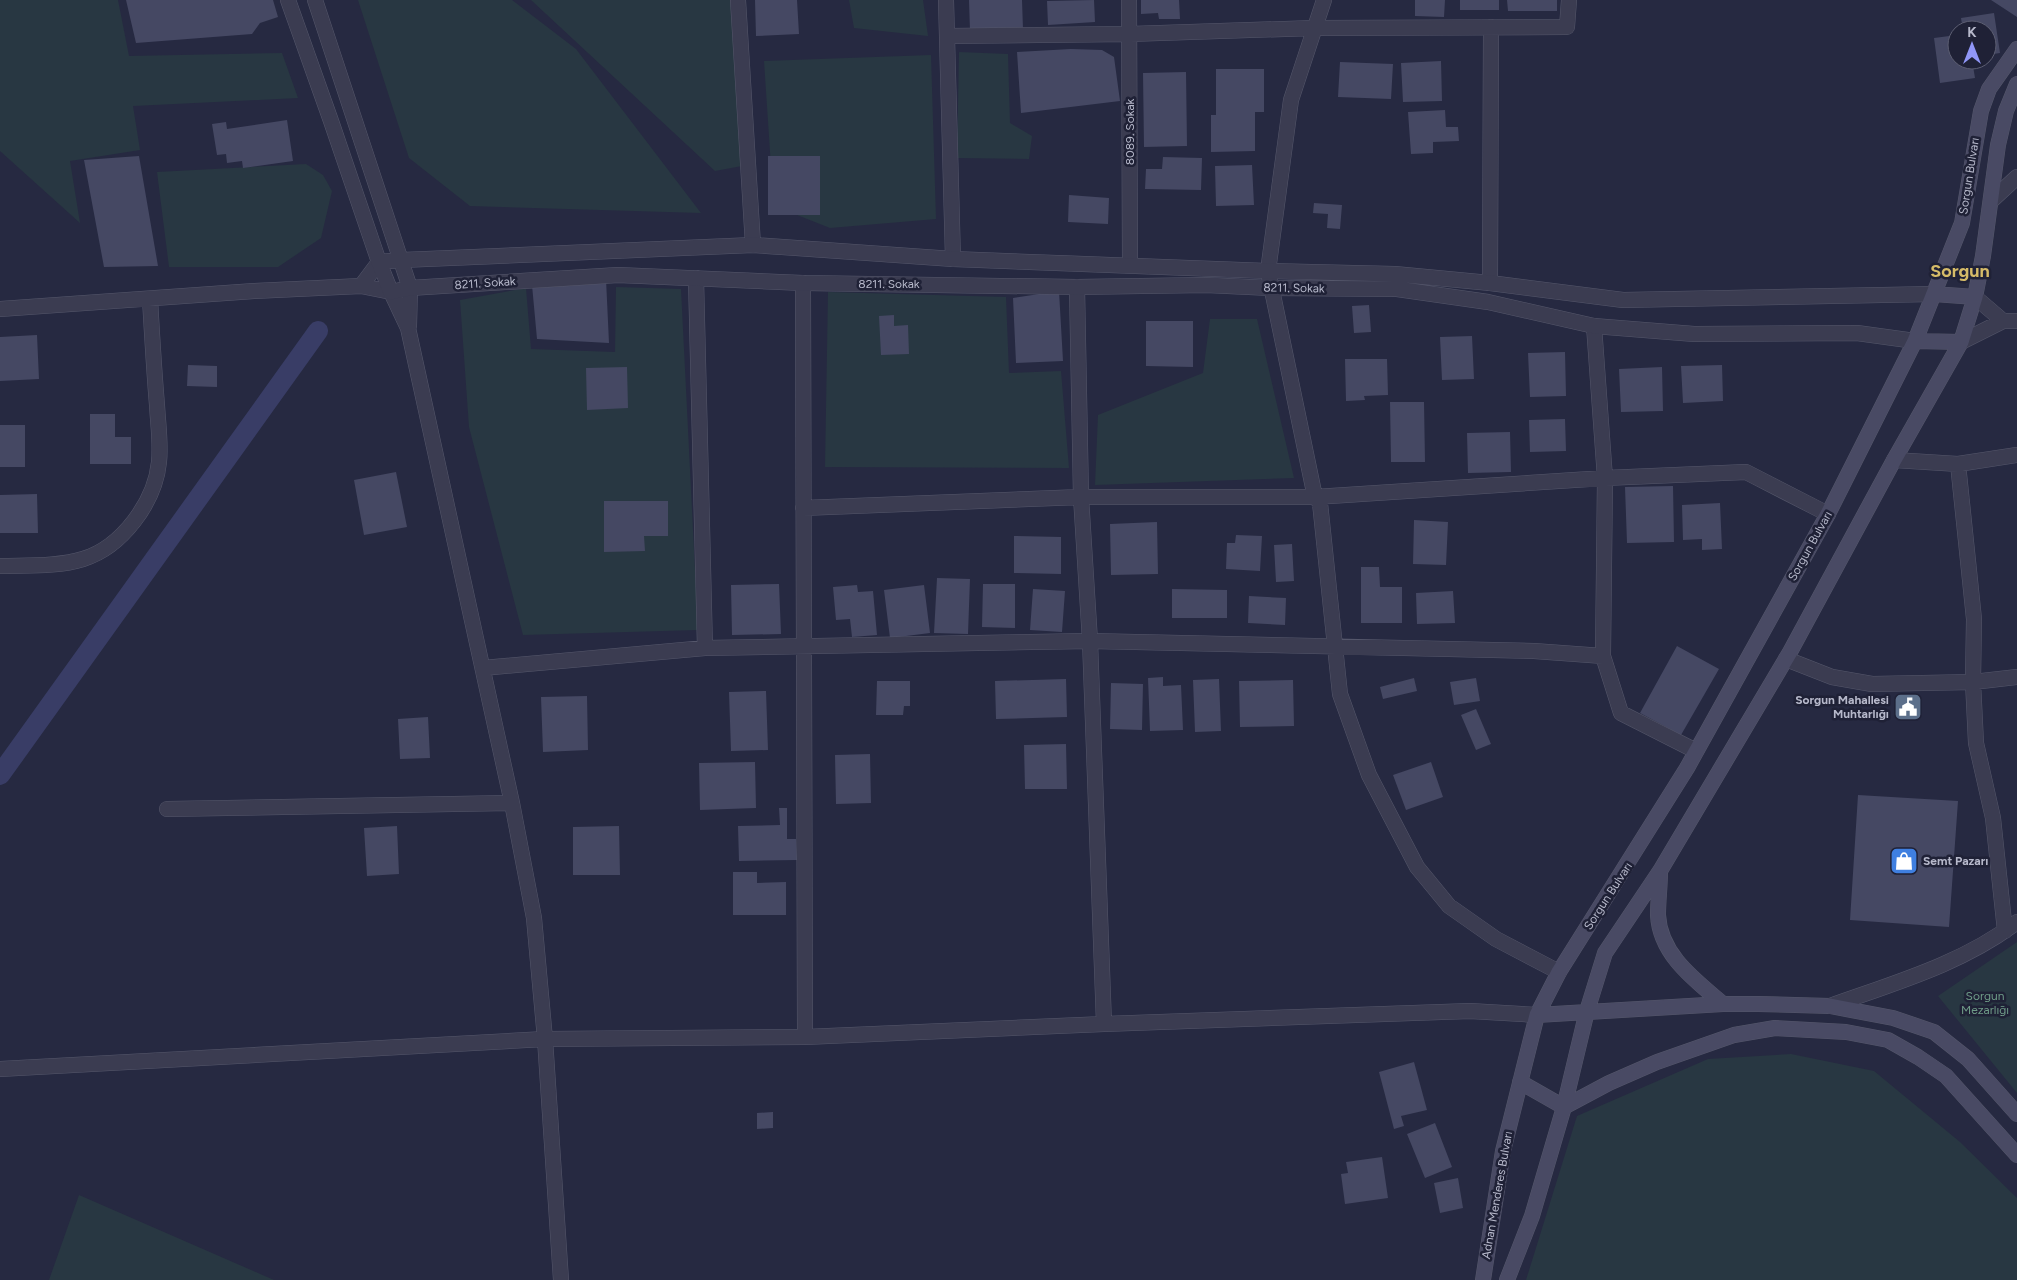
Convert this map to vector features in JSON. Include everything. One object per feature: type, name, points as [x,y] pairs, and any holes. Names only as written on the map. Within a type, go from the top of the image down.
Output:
[{"type":"main road","name":"Sorgun Bulvarı","points":[[1537,1015],[1559,972],[1640,845],[1696,751],[1828,514],[1916,341],[1962,223],[1981,110],[1989,89],[2017,48]]},
{"type":"main road","name":"Sorgun Bulvarı","points":[[1564,1107],[1587,1011],[1605,953],[1660,871],[1786,659],[1894,460],[1961,342],[1975,297],[1998,145],[2006,111],[2017,84]]},
{"type":"main road","points":[[1934,294],[1975,297]]},
{"type":"main road","points":[[1916,341],[1961,342]]},
{"type":"main road","points":[[1660,871],[1658,916],[1666,944],[1680,966],[1723,1004]]},
{"type":"main road","points":[[1537,1015],[1723,1004],[1830,1006],[1893,1018],[1934,1032],[1968,1059],[2017,1114]]},
{"type":"main road","name":"Adnan Menderes Bulvarı","points":[[1483,1280],[1503,1151],[1537,1015]]},
{"type":"main road","points":[[1506,1280],[1532,1216],[1564,1107],[1610,1083],[1657,1062],[1734,1035],[1775,1028],[1846,1032],[1888,1040],[1918,1056],[1946,1076],[2017,1156]]},
{"type":"main road","points":[[1520,1082],[1564,1107]]},
{"type":"street","points":[[288,0],[378,262],[408,328],[512,802],[534,918],[545,1039],[561,1280]]},
{"type":"street","points":[[315,0],[410,288],[408,328]]},
{"type":"street","points":[[738,0],[753,245]]},
{"type":"street","points":[[946,0],[953,259]]},
{"type":"street","name":"8089. Sokak","points":[[1129,0],[1130,265]]},
{"type":"street","points":[[1324,0],[1292,100],[1268,271],[1270,288],[1315,497],[1320,503],[1340,694],[1369,775],[1417,866],[1449,906],[1496,939],[1559,972]]},
{"type":"street","points":[[948,36],[1130,34],[1314,28],[1567,27],[1569,0]]},
{"type":"street","points":[[1490,283],[1491,27]]},
{"type":"street","points":[[1990,201],[2017,177]]},
{"type":"street","points":[[361,286],[378,262],[753,245],[953,259],[1395,274],[1490,283],[1623,300],[1934,294]]},
{"type":"street","name":"8211. Sokak","points":[[391,292],[410,288],[618,275],[803,283],[1077,287],[1206,285],[1270,288],[1397,289],[1488,302],[1594,326],[1694,334],[1857,333],[1916,341]]},
{"type":"street","points":[[696,278],[705,648]]},
{"type":"street","points":[[803,283],[805,1037]]},
{"type":"street","points":[[0,309],[361,286],[391,292]]},
{"type":"street","points":[[1077,287],[1081,497],[1090,641],[1104,1024]]},
{"type":"street","points":[[1975,297],[2010,321]]},
{"type":"street","points":[[0,566],[65,562],[96,554],[126,532],[149,496],[156,476],[160,449],[150,299]]},
{"type":"street","points":[[1961,342],[2010,321]]},
{"type":"street","points":[[1594,326],[1605,478],[1603,656],[1621,713],[1696,751]]},
{"type":"street","points":[[1894,460],[1958,464],[2017,455]]},
{"type":"street","points":[[1830,1006],[1944,965],[2011,927],[1993,818],[1976,743],[1973,682],[1974,619],[1958,464]]},
{"type":"street","points":[[803,508],[1081,497],[1315,497],[1605,478],[1746,472],[1828,514]]},
{"type":"street","points":[[483,668],[705,648],[1090,641],[1534,651],[1603,656]]},
{"type":"street","points":[[1786,659],[1832,677],[1872,684],[1973,682],[2017,676]]},
{"type":"street","points":[[167,809],[512,802]]},
{"type":"street","points":[[0,1069],[545,1039],[805,1037],[1470,1011],[1537,1015]]},
{"type":"green space","points":[[0,0],[118,0],[129,56],[282,53],[298,98],[133,106],[140,150],[70,161],[80,223],[0,151]]},
{"type":"green space","points":[[358,0],[512,0],[576,49],[701,213],[470,206],[409,158]]},
{"type":"green space","points":[[531,0],[734,0],[742,166],[715,171]]},
{"type":"green space","points":[[849,0],[923,0],[928,36],[854,28]]},
{"type":"green space","points":[[959,52],[1008,54],[1010,123],[1032,136],[1029,159],[957,158]]},
{"type":"green space","points":[[931,55],[936,219],[830,228],[787,211],[773,197],[764,61]]},
{"type":"green space","points":[[306,164],[323,175],[332,191],[321,238],[278,267],[169,267],[157,172]]},
{"type":"green space","points":[[616,287],[681,289],[698,630],[523,635],[469,427],[460,300],[526,288],[531,349],[615,352]]},
{"type":"green space","points":[[828,292],[1006,297],[1009,373],[1061,371],[1069,468],[825,467]]},
{"type":"green space","points":[[1210,319],[1257,319],[1294,478],[1095,485],[1098,415],[1203,373]]},
{"type":"green space","name":"Sorgun Mezarlığı","points":[[2017,942],[2017,1093],[1938,996]]},
{"type":"green space","points":[[1791,1054],[1874,1071],[1960,1142],[2017,1198],[2017,1280],[1526,1280],[1577,1116],[1708,1059]]},
{"type":"green space","points":[[79,1195],[274,1280],[49,1280]]},
{"type":"building","points":[[126,0],[273,0],[278,17],[260,23],[252,34],[136,43]]},
{"type":"building","points":[[755,0],[797,0],[799,34],[756,36]]},
{"type":"building","points":[[969,0],[1022,0],[1023,29],[970,31]]},
{"type":"building","points":[[1094,0],[1095,22],[1048,25],[1047,1]]},
{"type":"building","points":[[1141,0],[1179,0],[1180,19],[1159,19],[1158,13],[1141,14]]},
{"type":"building","points":[[1415,0],[1445,0],[1444,17],[1415,16]]},
{"type":"building","points":[[1460,0],[1499,0],[1499,10],[1460,10]]},
{"type":"building","points":[[1507,0],[1557,0],[1557,11],[1508,11]]},
{"type":"building","points":[[1991,0],[2017,0],[2017,17]]},
{"type":"building","points":[[1994,13],[1995,20],[1961,20],[1961,18]]},
{"type":"building","points":[[1997,33],[2000,53],[1997,53]]},
{"type":"building","points":[[1947,36],[1947,70],[1974,70],[1975,78],[1940,83],[1934,38]]},
{"type":"building","points":[[1071,49],[1102,50],[1114,57],[1120,101],[1021,113],[1017,52]]},
{"type":"building","points":[[1441,61],[1442,101],[1403,102],[1401,63]]},
{"type":"building","points":[[1340,62],[1393,64],[1391,99],[1338,97]]},
{"type":"building","points":[[1216,69],[1264,69],[1264,112],[1255,112],[1255,151],[1211,152],[1211,115],[1216,115]]},
{"type":"building","points":[[1186,72],[1187,146],[1144,147],[1143,73]]},
{"type":"building","points":[[1445,110],[1446,127],[1458,127],[1459,141],[1433,142],[1433,153],[1411,154],[1408,112]]},
{"type":"building","points":[[287,120],[293,161],[243,168],[242,161],[227,163],[226,154],[217,155],[212,124],[226,122],[227,129]]},
{"type":"building","points":[[139,156],[158,266],[104,267],[84,160]]},
{"type":"building","points":[[768,156],[820,156],[820,215],[768,215]]},
{"type":"building","points":[[1163,157],[1202,158],[1201,190],[1145,189],[1146,169],[1162,169]]},
{"type":"building","points":[[1252,165],[1254,205],[1216,206],[1215,166]]},
{"type":"building","points":[[1069,195],[1109,198],[1108,224],[1068,222]]},
{"type":"building","points":[[1314,203],[1342,205],[1340,229],[1327,228],[1328,214],[1313,213]]},
{"type":"building","points":[[606,279],[609,343],[537,339],[532,285]]},
{"type":"building","points":[[1059,291],[1063,361],[1016,363],[1013,298]]},
{"type":"building","points":[[1369,305],[1371,332],[1354,333],[1352,306]]},
{"type":"building","points":[[894,315],[894,326],[908,325],[909,354],[881,355],[879,316]]},
{"type":"building","points":[[1146,321],[1193,321],[1193,367],[1146,366]]},
{"type":"building","points":[[37,335],[39,379],[0,381],[0,337]]},
{"type":"building","points":[[1472,336],[1474,379],[1442,380],[1440,337]]},
{"type":"building","points":[[1565,352],[1566,396],[1530,397],[1528,353]]},
{"type":"building","points":[[1345,359],[1387,359],[1388,395],[1364,396],[1365,400],[1346,401]]},
{"type":"building","points":[[188,365],[217,366],[217,387],[187,386]]},
{"type":"building","points":[[1722,365],[1723,401],[1683,403],[1681,366]]},
{"type":"building","points":[[627,367],[628,408],[587,410],[586,368]]},
{"type":"building","points":[[1662,367],[1663,411],[1621,412],[1619,369]]},
{"type":"building","points":[[1390,402],[1424,402],[1425,462],[1391,462]]},
{"type":"building","points":[[90,414],[115,414],[115,437],[131,437],[131,464],[90,464]]},
{"type":"building","points":[[1565,419],[1566,451],[1530,452],[1529,420]]},
{"type":"building","points":[[0,425],[25,425],[25,467],[0,467]]},
{"type":"building","points":[[1510,432],[1511,472],[1468,473],[1467,433]]},
{"type":"building","points":[[396,472],[407,527],[364,535],[354,480]]},
{"type":"building","points":[[1673,486],[1674,542],[1627,543],[1625,487]]},
{"type":"building","points":[[37,494],[38,533],[0,533],[0,495]]},
{"type":"building","points":[[604,501],[668,501],[668,536],[644,536],[645,551],[604,552]]},
{"type":"building","points":[[1720,503],[1722,549],[1702,550],[1702,539],[1683,540],[1682,505]]},
{"type":"building","points":[[1414,520],[1448,522],[1446,565],[1413,564]]},
{"type":"building","points":[[1157,522],[1158,574],[1111,575],[1110,524]]},
{"type":"building","points":[[1236,535],[1262,536],[1260,571],[1226,569],[1227,543],[1235,543]]},
{"type":"building","points":[[1014,536],[1061,537],[1061,574],[1014,573]]},
{"type":"building","points":[[1292,544],[1294,581],[1276,582],[1274,545]]},
{"type":"building","points":[[1361,567],[1379,567],[1380,587],[1402,587],[1402,623],[1361,623]]},
{"type":"building","points":[[937,578],[970,579],[968,634],[934,633]]},
{"type":"building","points":[[779,584],[781,634],[732,635],[731,585]]},
{"type":"building","points":[[983,584],[1015,584],[1015,628],[982,627]]},
{"type":"building","points":[[857,585],[858,592],[873,591],[877,635],[852,637],[850,619],[836,620],[833,587]]},
{"type":"building","points":[[924,585],[930,633],[890,638],[884,590]]},
{"type":"building","points":[[1033,589],[1065,591],[1062,632],[1030,630]]},
{"type":"building","points":[[1172,589],[1227,590],[1227,618],[1172,618]]},
{"type":"building","points":[[1453,591],[1455,623],[1417,624],[1416,593]]},
{"type":"building","points":[[1249,596],[1286,598],[1285,625],[1248,623]]},
{"type":"building","points":[[1677,646],[1719,669],[1681,735],[1640,713]]},
{"type":"building","points":[[1163,677],[1163,686],[1181,685],[1183,730],[1150,731],[1148,678]]},
{"type":"building","points":[[1414,678],[1417,691],[1383,699],[1380,687]]},
{"type":"building","points":[[1476,678],[1480,701],[1454,705],[1450,682]]},
{"type":"building","points":[[1066,679],[1067,717],[996,719],[995,681]]},
{"type":"building","points":[[1219,679],[1221,731],[1195,732],[1193,680]]},
{"type":"building","points":[[1293,680],[1294,726],[1240,727],[1239,681]]},
{"type":"building","points":[[877,681],[910,681],[910,706],[904,706],[903,715],[876,715]]},
{"type":"building","points":[[1111,683],[1143,684],[1142,730],[1110,729]]},
{"type":"building","points":[[766,691],[768,750],[731,751],[729,692]]},
{"type":"building","points":[[587,696],[588,750],[543,752],[541,697]]},
{"type":"building","points":[[1476,709],[1491,744],[1476,750],[1461,715]]},
{"type":"building","points":[[428,717],[430,758],[400,759],[398,719]]},
{"type":"building","points":[[1066,744],[1067,789],[1025,789],[1024,745]]},
{"type":"building","points":[[870,754],[871,803],[836,804],[835,755]]},
{"type":"building","points":[[755,762],[756,808],[700,810],[699,763]]},
{"type":"building","points":[[1431,762],[1443,797],[1406,810],[1393,775]]},
{"type":"building","name":"Semt Pazarı","points":[[1858,795],[1958,801],[1949,927],[1850,920]]},
{"type":"building","points":[[779,808],[787,808],[787,839],[796,839],[797,860],[739,861],[738,826],[780,825]]},
{"type":"building","points":[[397,826],[399,874],[367,876],[364,828]]},
{"type":"building","points":[[619,826],[620,875],[573,875],[573,827]]},
{"type":"building","points":[[733,872],[757,872],[757,883],[786,882],[786,915],[733,915]]},
{"type":"building","points":[[1414,1062],[1427,1110],[1401,1116],[1404,1126],[1394,1129],[1379,1072]]},
{"type":"building","points":[[773,1112],[773,1128],[757,1129],[757,1113]]},
{"type":"building","points":[[1435,1123],[1452,1167],[1425,1178],[1407,1134]]},
{"type":"building","points":[[1382,1157],[1388,1198],[1345,1204],[1341,1174],[1348,1173],[1346,1162]]},
{"type":"building","points":[[1458,1178],[1463,1208],[1440,1213],[1434,1183]]},
{"type":"waterway","points":[[0,775],[318,331]]},
{"type":"place","name":"Sorgun Mahallesi Muhtarlığı","points":[[1908,707]]},
{"type":"place","name":"Semt Pazarı","points":[[1904,861]]},
{"type":"district","name":"Sorgun","points":[[1960,271]]}]
